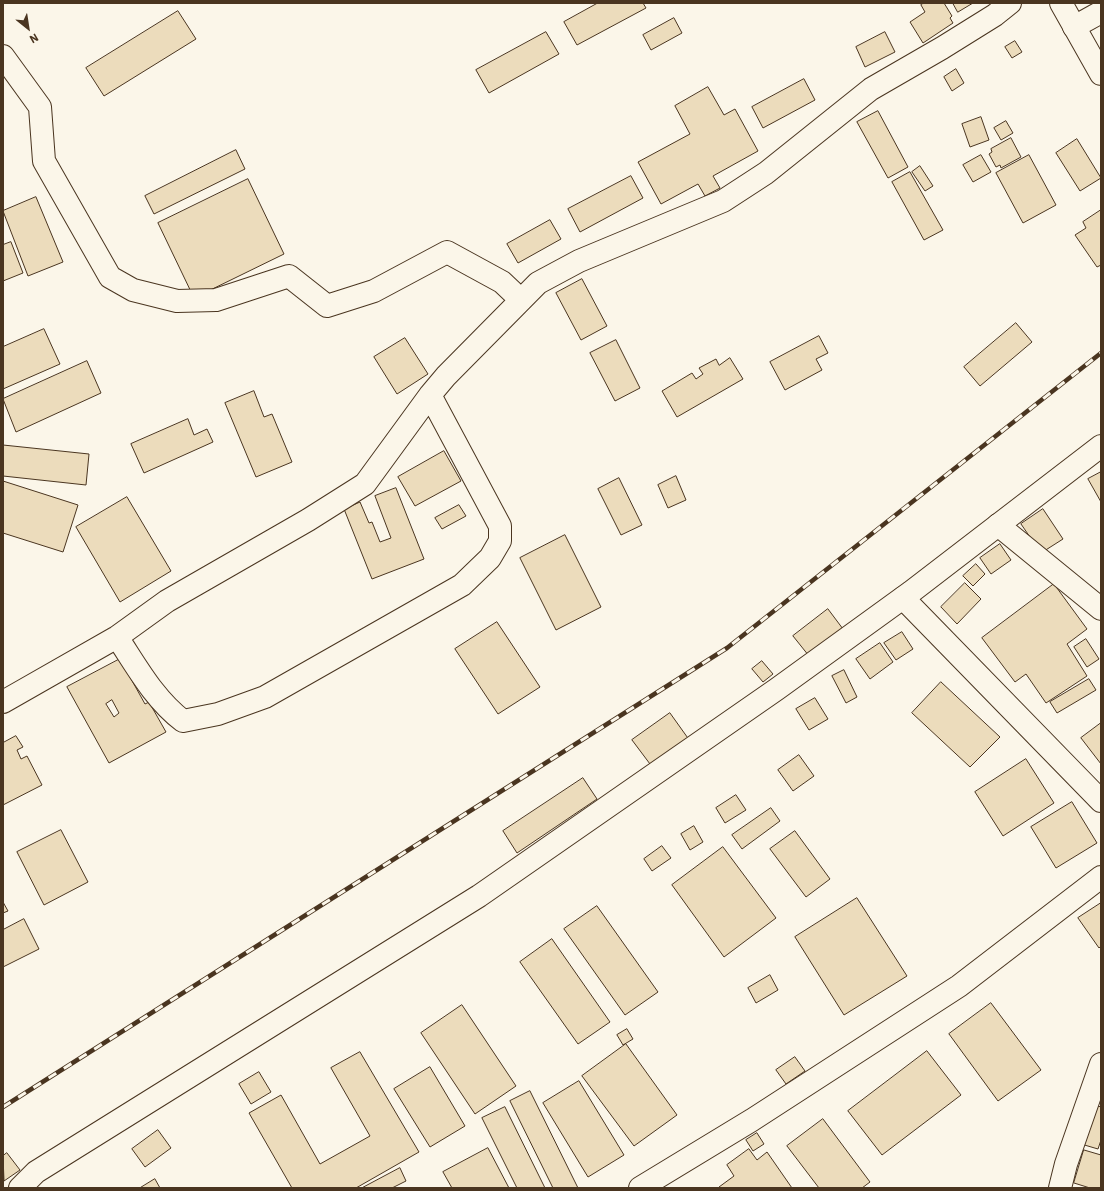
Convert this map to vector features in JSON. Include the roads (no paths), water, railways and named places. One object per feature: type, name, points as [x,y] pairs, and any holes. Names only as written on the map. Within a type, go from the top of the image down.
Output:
[{"type":"street","points":[[3,702],[117,637],[167,601],[308,520],[364,484],[430,395],[538,283],[579,261],[723,201],[766,173],[871,89],[994,16],[1010,3]]},
{"type":"street","points":[[1061,3],[1101,74]]},
{"type":"street","points":[[1074,27],[1101,12]]},
{"type":"street","points":[[3,56],[40,107],[44,160],[75,217],[96,250],[110,277],[134,290],[177,301],[216,300],[289,276],[327,306],[374,291],[447,252],[502,282],[521,300]]},
{"type":"street","points":[[117,637],[156,695],[183,721],[218,714],[265,697],[462,585],[490,558],[500,540],[500,526],[430,395]]},
{"type":"street","points":[[20,1188],[36,1172],[479,896],[770,694],[903,598],[1101,446]]},
{"type":"street","points":[[998,525],[1101,609]]},
{"type":"street","points":[[903,598],[1101,801]]},
{"type":"street","points":[[640,1188],[759,1115],[959,986],[1101,877]]},
{"type":"street","points":[[1060,1188],[1066,1164],[1101,1064]]},
{"type":"railway","points":[[3,1107],[727,648],[1101,353]]}]
